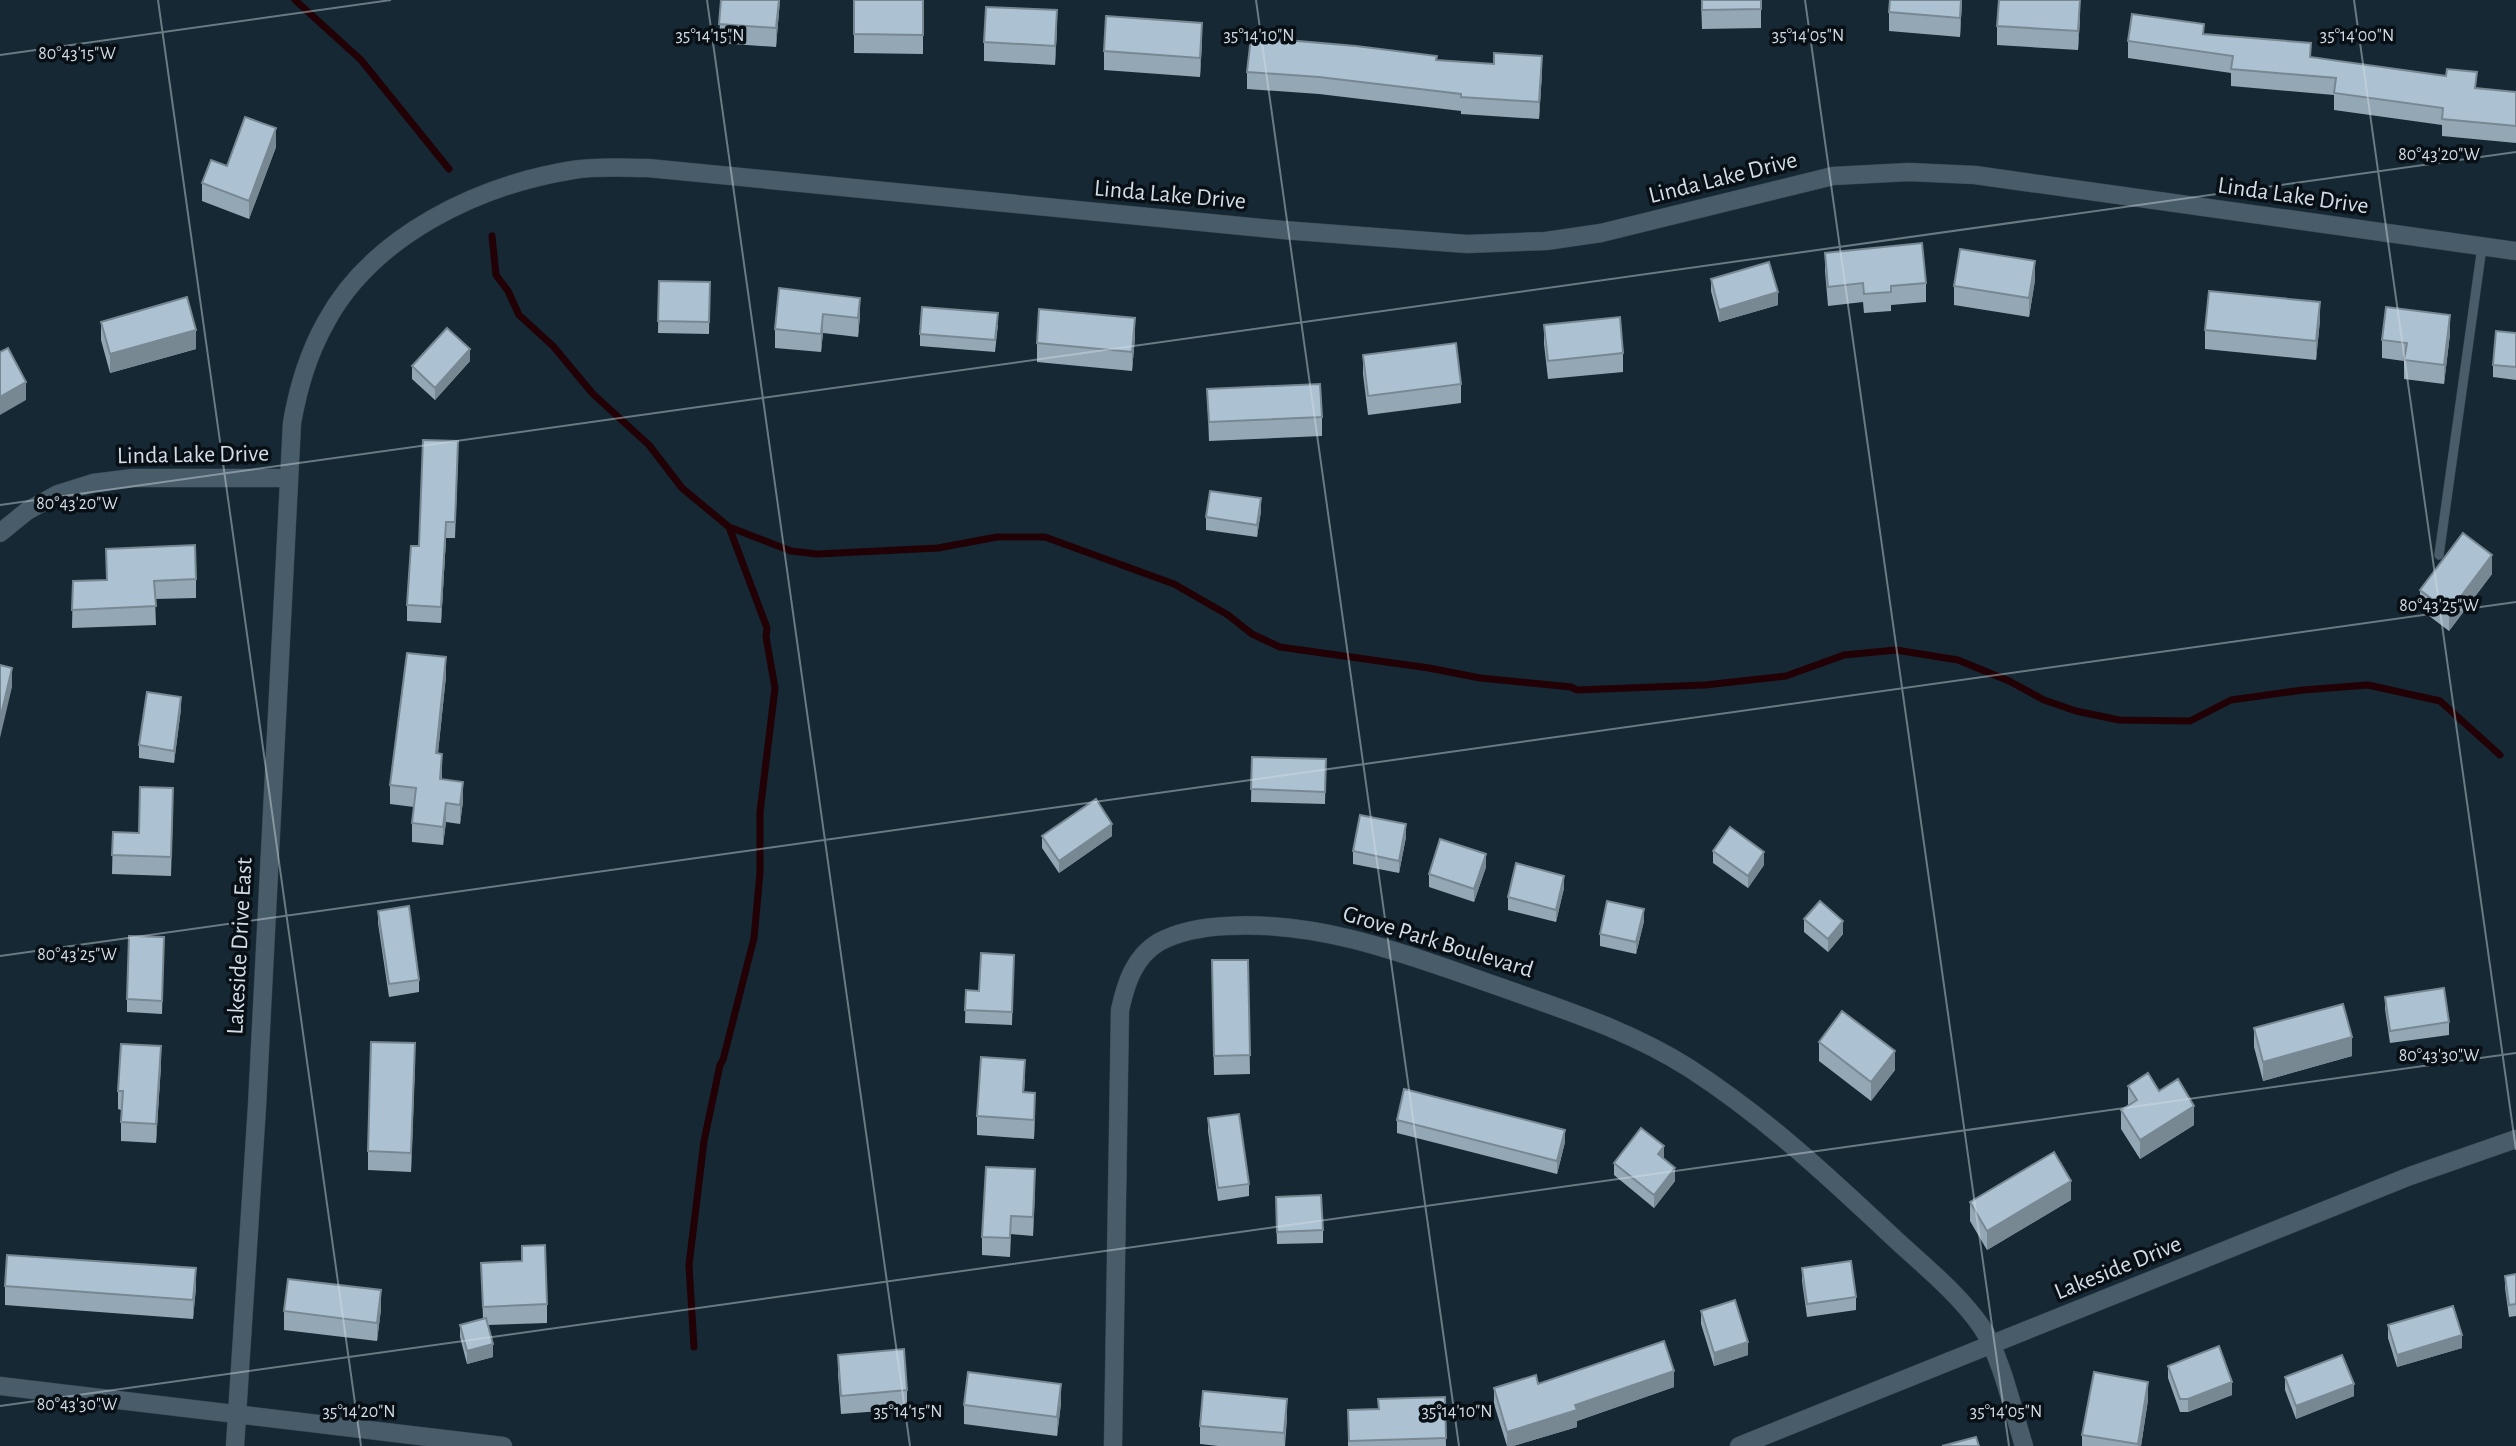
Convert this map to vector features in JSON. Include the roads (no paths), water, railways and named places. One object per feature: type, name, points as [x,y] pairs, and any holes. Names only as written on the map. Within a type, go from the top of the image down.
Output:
[{"type":"street","name":"Linda Lake Drive","points":[[0,533],[27,511],[58,494],[93,483],[133,478],[289,478],[292,423],[307,361],[337,303],[360,276],[414,230],[435,218],[506,186],[574,169],[648,168],[1283,230],[1466,244],[1546,241],[1601,233],[1833,176],[1909,172],[1975,175],[2516,251]]},
{"type":"street","name":"Lakeside Drive East","points":[[238,1415],[289,478]]},
{"type":"street","name":"Grove Park Boulevard","points":[[1113,1446],[1120,1010],[1127,981],[1140,958],[1157,943],[1177,934],[1213,927],[1256,924],[1334,934],[1422,959],[1545,1002],[1643,1041],[1751,1110],[1810,1158],[1959,1300],[1982,1327],[2024,1446]]},
{"type":"street","name":"Lakeside Drive","points":[[1739,1446],[2410,1176],[2516,1139]]},
{"type":"street","points":[[0,1386],[503,1446]]},
{"type":"street","points":[[235,1446],[238,1415]]},
{"type":"lane","points":[[2439,555],[2482,247]]},
{"type":"waterway","points":[[295,0],[361,60],[449,169]]},
{"type":"waterway","points":[[492,236],[496,275],[508,291],[519,315],[553,346],[593,394],[649,445],[682,488],[729,527],[791,551],[817,554],[938,548],[997,537],[1045,537],[1174,584],[1228,615],[1252,634],[1280,647],[1480,678],[1571,687],[1577,690],[1705,685],[1786,676],[1844,655],[1896,650],[1958,660],[2009,681],[2044,700],[2076,711],[2119,720],[2190,721],[2231,700],[2303,690],[2368,685],[2440,701],[2500,755]]},
{"type":"waterway","points":[[694,1347],[689,1265],[704,1141],[720,1065],[754,938],[760,873],[760,812],[775,688],[766,637],[767,628],[729,527]]}]
